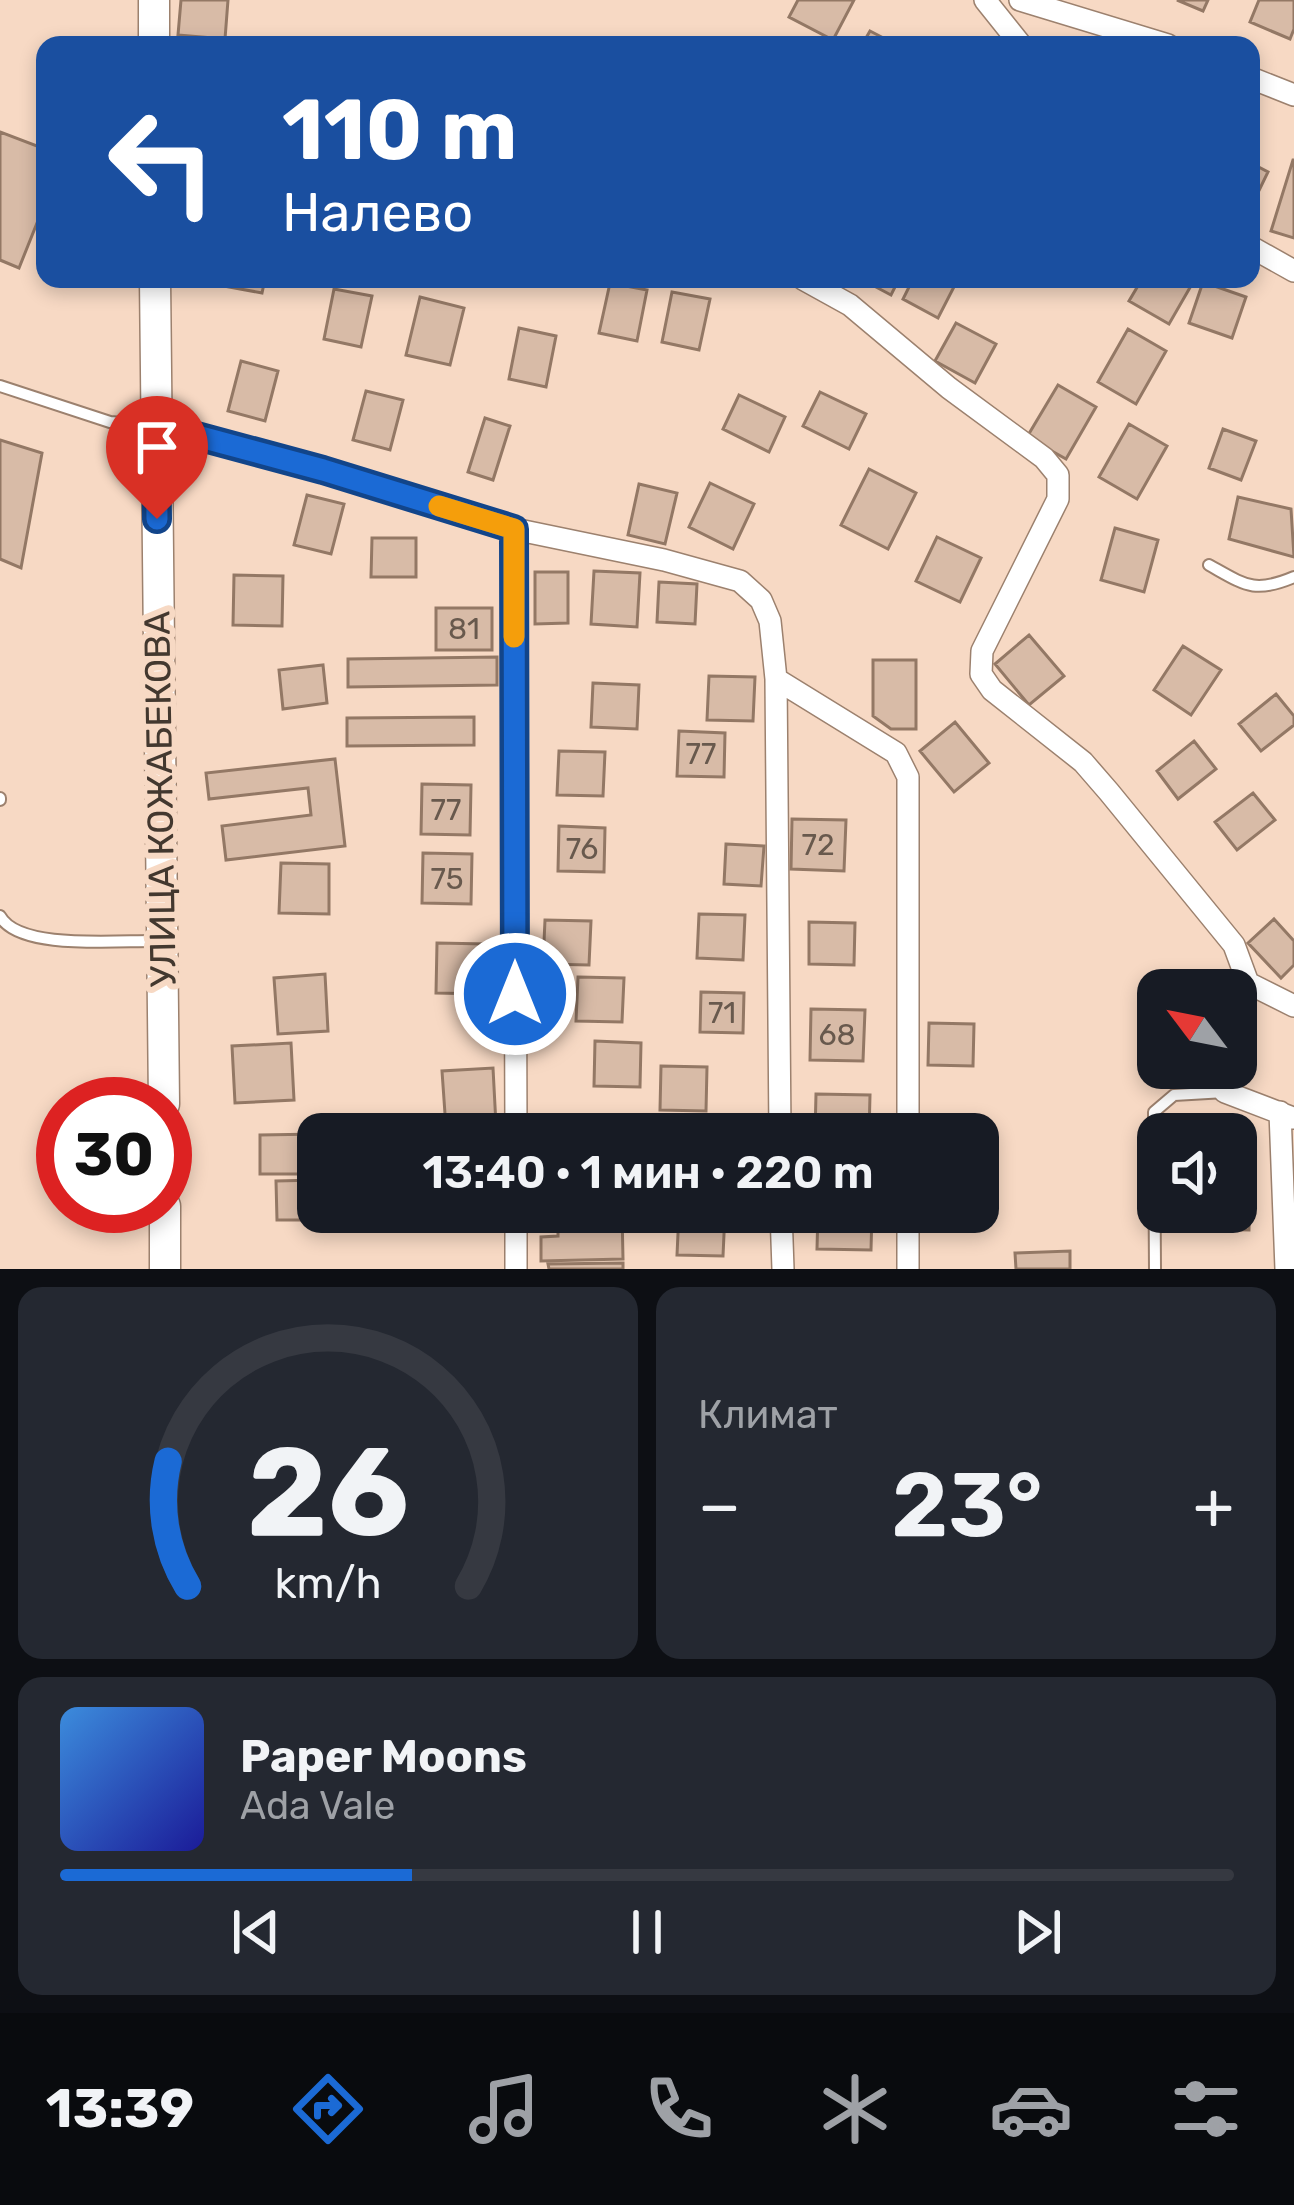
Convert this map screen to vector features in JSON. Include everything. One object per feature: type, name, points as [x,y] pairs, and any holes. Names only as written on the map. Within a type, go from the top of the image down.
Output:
[{"type":"main road","points":[[154,0],[154,36]]},
{"type":"main road","name":"УЛИЦА КОЖАБЕКОВА","points":[[155,288],[164,1077]]},
{"type":"main road","points":[[165,1233],[165,1269]]},
{"type":"street","points":[[985,0],[1014,36]]},
{"type":"street","points":[[1019,0],[1138,36]]},
{"type":"street","points":[[1260,82],[1294,95]]},
{"type":"street","points":[[1260,252],[1294,271]]},
{"type":"street","points":[[819,288],[850,305],[1044,458],[1058,475],[1058,500],[982,651],[981,674],[992,690],[1083,762],[1234,945],[1243,969]]},
{"type":"street","points":[[156,425],[514,529],[740,581],[761,600],[770,621],[776,680],[780,1113]]},
{"type":"street","points":[[514,529],[516,1113]]},
{"type":"street","points":[[776,680],[896,754],[908,777],[908,1113]]},
{"type":"street","points":[[1257,988],[1294,1006]]},
{"type":"street","points":[[1225,1091],[1287,1115],[1286,1269]]},
{"type":"street","points":[[516,1233],[516,1269]]},
{"type":"street","points":[[782,1233],[783,1269]]},
{"type":"street","points":[[908,1233],[908,1269]]},
{"type":"lane","points":[[0,386],[110,422],[156,425]]},
{"type":"lane","points":[[1209,565],[1251,588],[1271,587],[1294,577]]},
{"type":"lane","points":[[0,916],[5,926],[27,938],[162,941]]},
{"type":"lane","points":[[1155,1269],[1154,1112],[1174,1095],[1225,1091]]},
{"type":"building","points":[[181,0],[228,0],[225,36],[178,35]]},
{"type":"building","points":[[798,0],[854,0],[835,36],[825,36],[789,17]]},
{"type":"building","points":[[1177,0],[1208,0],[1203,11]]},
{"type":"building","points":[[1259,0],[1294,0],[1290,39],[1250,22]]},
{"type":"building","points":[[0,132],[36,146],[36,226],[19,268],[0,260]]},
{"type":"building","points":[[1294,160],[1294,238],[1271,231]]},
{"type":"building","points":[[609,288],[647,290],[637,341],[599,333]]},
{"type":"building","points":[[908,288],[953,288],[938,318],[903,299]]},
{"type":"building","points":[[1137,288],[1190,288],[1169,324],[1129,301]]},
{"type":"building","points":[[1201,288],[1220,288],[1246,297],[1232,338],[1189,323]]},
{"type":"building","points":[[334,289],[372,296],[361,347],[324,339]]},
{"type":"building","points":[[672,292],[710,299],[699,350],[662,342]]},
{"type":"building","points":[[420,297],[464,308],[450,365],[406,355]]},
{"type":"building","points":[[956,323],[996,344],[975,383],[935,361]]},
{"type":"building","points":[[519,328],[556,336],[546,387],[509,379]]},
{"type":"building","points":[[1128,329],[1166,351],[1136,404],[1098,382]]},
{"type":"building","points":[[241,361],[278,371],[265,421],[228,411]]},
{"type":"building","points":[[1058,385],[1096,407],[1066,459],[1027,437]]},
{"type":"building","points":[[366,391],[403,400],[390,450],[353,440]]},
{"type":"building","points":[[820,392],[866,414],[849,449],[803,426]]},
{"type":"building","points":[[739,395],[785,417],[769,452],[723,429]]},
{"type":"building","points":[[485,418],[510,426],[493,480],[468,472]]},
{"type":"building","points":[[1129,424],[1167,446],[1137,499],[1099,477]]},
{"type":"building","points":[[1223,429],[1256,441],[1241,480],[1209,468]]},
{"type":"building","points":[[0,440],[42,453],[21,568],[0,559]]},
{"type":"building","points":[[869,469],[916,493],[888,549],[841,525]]},
{"type":"building","points":[[710,483],[754,504],[733,549],[689,527]]},
{"type":"building","points":[[639,484],[677,493],[665,544],[628,535]]},
{"type":"building","points":[[307,495],[344,504],[331,554],[294,545]]},
{"type":"building","points":[[1238,497],[1291,509],[1294,557],[1229,539]]},
{"type":"building","points":[[1115,528],[1158,540],[1144,592],[1101,580]]},
{"type":"building","points":[[937,537],[981,558],[960,602],[916,581]]},
{"type":"building","points":[[372,538],[416,538],[416,577],[371,577]]},
{"type":"building","points":[[594,571],[640,573],[637,627],[591,624]]},
{"type":"building","points":[[535,572],[568,572],[568,623],[535,624]]},
{"type":"building","points":[[234,575],[283,576],[282,626],[233,625]]},
{"type":"building","points":[[659,582],[697,584],[695,624],[657,622]]},
{"type":"building","points":[[436,608],[492,608],[492,650],[436,650]]},
{"type":"building","points":[[1029,635],[1064,676],[1029,705],[995,664]]},
{"type":"building","points":[[1183,646],[1221,670],[1191,715],[1154,690]]},
{"type":"building","points":[[497,657],[497,685],[348,687],[348,659]]},
{"type":"building","points":[[873,660],[916,660],[916,729],[891,729],[873,716]]},
{"type":"building","points":[[323,665],[327,703],[283,709],[279,670]]},
{"type":"building","points":[[709,676],[755,677],[753,721],[707,720]]},
{"type":"building","points":[[593,683],[639,685],[637,729],[591,727]]},
{"type":"building","points":[[1276,694],[1294,716],[1294,725],[1261,751],[1239,724]]},
{"type":"building","points":[[474,717],[474,745],[347,746],[347,718]]},
{"type":"building","points":[[955,722],[989,763],[954,792],[920,751]]},
{"type":"building","points":[[679,731],[725,733],[724,777],[677,776]]},
{"type":"building","points":[[1194,741],[1216,769],[1178,799],[1157,771]]},
{"type":"building","points":[[559,751],[605,752],[603,796],[557,795]]},
{"type":"building","points":[[335,759],[345,846],[226,860],[222,826],[311,815],[308,788],[209,799],[206,773]]},
{"type":"building","points":[[422,784],[471,785],[470,835],[421,834]]},
{"type":"building","points":[[1253,793],[1275,820],[1237,850],[1215,822]]},
{"type":"building","points":[[792,819],[846,820],[844,871],[791,869]]},
{"type":"building","points":[[559,826],[605,828],[604,872],[558,871]]},
{"type":"building","points":[[726,844],[764,846],[761,886],[724,884]]},
{"type":"building","points":[[423,853],[472,854],[471,904],[422,903]]},
{"type":"building","points":[[281,863],[329,864],[329,914],[279,913]]},
{"type":"building","points":[[699,914],[745,915],[743,960],[697,958]]},
{"type":"building","points":[[1274,919],[1294,941],[1294,965],[1281,978],[1248,943]]},
{"type":"building","points":[[545,920],[591,921],[589,965],[543,964]]},
{"type":"building","points":[[809,922],[855,923],[854,965],[809,964]]},
{"type":"building","points":[[437,943],[486,944],[485,994],[436,993]]},
{"type":"building","points":[[325,974],[328,1031],[278,1034],[274,978]]},
{"type":"building","points":[[578,977],[624,978],[622,1022],[576,1021]]},
{"type":"building","points":[[701,992],[744,993],[743,1033],[700,1032]]},
{"type":"building","points":[[811,1009],[865,1010],[863,1061],[810,1060]]},
{"type":"building","points":[[929,1023],[974,1024],[973,1066],[928,1065]]},
{"type":"building","points":[[595,1041],[641,1043],[640,1087],[594,1086]]},
{"type":"building","points":[[291,1043],[294,1100],[235,1103],[232,1046]]},
{"type":"building","points":[[661,1066],[707,1067],[706,1111],[660,1110]]},
{"type":"building","points":[[493,1068],[495,1113],[445,1113],[442,1071]]},
{"type":"building","points":[[816,1094],[870,1095],[870,1113],[816,1113]]},
{"type":"building","points":[[297,1134],[297,1174],[260,1174],[260,1135]]},
{"type":"building","points":[[297,1180],[297,1220],[277,1220],[276,1181]]},
{"type":"building","points":[[622,1233],[623,1259],[541,1261],[541,1237]]},
{"type":"building","points":[[678,1233],[724,1233],[723,1256],[677,1255]]},
{"type":"building","points":[[817,1233],[871,1233],[871,1250],[817,1249]]},
{"type":"building","points":[[1070,1251],[1070,1269],[1016,1269],[1015,1253]]},
{"type":"building","points":[[623,1263],[623,1269],[549,1269],[548,1264]]},
{"type":"slow traffic","points":[[439,506],[514,529],[514,637]]},
{"type":"route","points":[[157,519],[156,425],[514,529],[515,994]]}]
